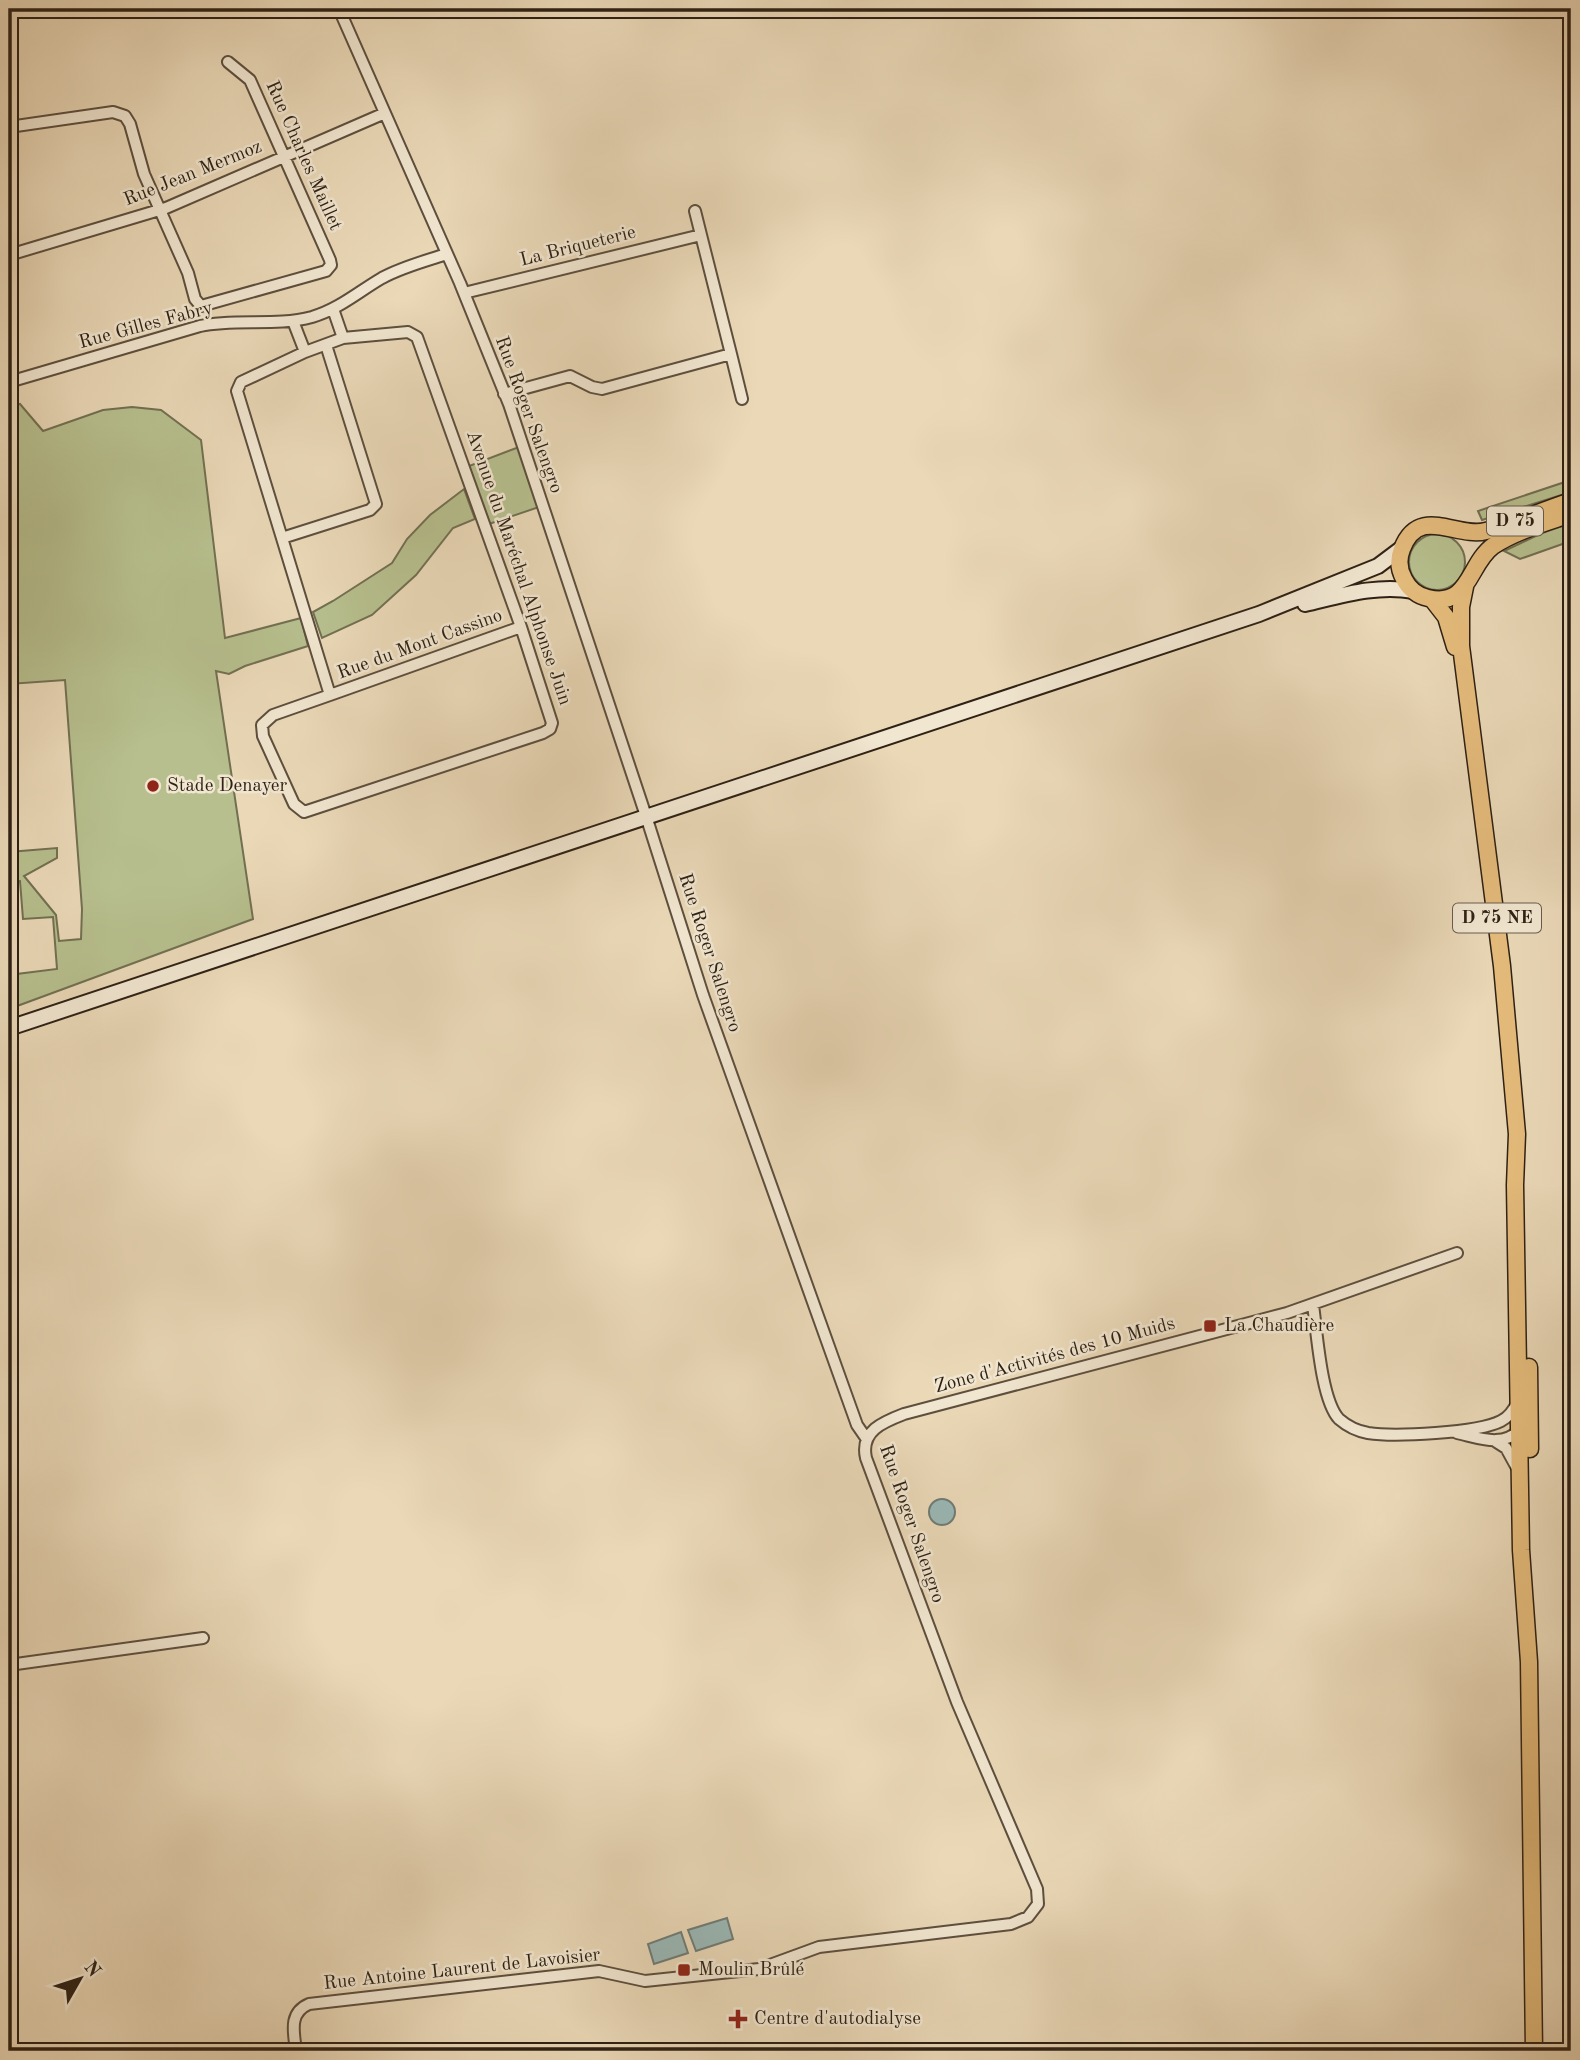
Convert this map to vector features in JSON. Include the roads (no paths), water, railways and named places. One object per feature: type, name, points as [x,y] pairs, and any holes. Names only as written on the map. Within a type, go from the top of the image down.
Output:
[{"type":"main road","name":"D 75","points":[[1457,530],[1474,533],[1487,531],[1571,501]]},
{"type":"main road","name":"D 75","points":[[1474,570],[1482,556],[1499,543],[1530,528],[1571,514]]},
{"type":"main road","points":[[9,1028],[1259,614],[1378,566],[1402,548],[1411,535],[1425,527],[1441,525],[1457,530],[1471,547],[1474,570],[1465,587],[1451,597],[1432,599],[1413,591],[1391,588],[1368,590],[1259,614]]},
{"type":"main road","points":[[1402,548],[1401,571],[1413,591]]},
{"type":"main road","name":"D 75 NE","points":[[1465,587],[1461,601],[1460,628],[1467,704],[1494,891],[1523,1182],[1530,1414],[1532,1628],[1529,1662]]},
{"type":"main road","name":"D 75 NE","points":[[1432,599],[1444,613],[1450,628],[1467,704]]},
{"type":"main road","name":"D 75 NE","points":[[1517,1134],[1515,1185],[1521,1569],[1529,1662],[1534,2051]]},
{"type":"street","points":[[9,12],[34,9]]},
{"type":"street","name":"Rue Roger Salengro","points":[[339,9],[464,293],[505,394],[701,988],[762,1163],[857,1425],[866,1438],[865,1454],[957,1702],[1033,1878],[1038,1895],[1037,1907]]},
{"type":"street","name":"Rue Charles Maillet","points":[[160,210],[188,273],[195,299],[201,306],[326,271],[331,265],[250,80],[228,62]]},
{"type":"street","points":[[9,127],[113,112],[122,114],[130,124],[144,174],[160,210]]},
{"type":"street","name":"Rue Jean Mermoz","points":[[9,255],[160,210],[385,113]]},
{"type":"street","points":[[695,211],[742,399]]},
{"type":"street","name":"La Briqueterie","points":[[464,293],[701,235]]},
{"type":"street","name":"Rue Gilles Fabry","points":[[9,382],[194,327],[225,323],[293,321],[333,309],[387,275],[447,254]]},
{"type":"street","points":[[330,695],[237,388],[241,382],[305,352],[343,338],[333,309]]},
{"type":"street","points":[[293,321],[305,352]]},
{"type":"street","name":"Avenue du Maréchal Alphonse Juin","points":[[330,695],[273,715],[262,725],[263,736],[294,804],[304,812],[547,731],[552,726],[552,715],[417,337],[408,332],[343,338]]},
{"type":"street","points":[[282,538],[370,510],[376,503],[326,345]]},
{"type":"street","points":[[505,394],[570,376],[602,389],[731,354]]},
{"type":"street","name":"Rue du Mont Cassino","points":[[330,695],[521,627]]},
{"type":"street","name":"Zone d'Activités des 10 Muids","points":[[866,1438],[878,1426],[904,1414],[1264,1320],[1457,1253]]},
{"type":"street","points":[[1313,1305],[1326,1393],[1332,1408],[1342,1421],[1351,1427],[1372,1433],[1455,1432],[1493,1424],[1507,1425],[1519,1432],[1530,1445]]},
{"type":"street","points":[[1493,1424],[1512,1413],[1518,1398]]},
{"type":"street","points":[[1455,1432],[1495,1441],[1507,1439],[1519,1432],[1530,1414]]},
{"type":"street","points":[[1495,1441],[1512,1455],[1520,1479]]},
{"type":"street","points":[[9,1665],[203,1638]]},
{"type":"street","name":"Rue Antoine Laurent de Lavoisier","points":[[296,2051],[295,2015],[300,2008],[309,2004],[599,1971],[639,1981],[759,1969],[819,1947],[1016,1923],[1028,1917],[1037,1907]]},
{"type":"water","points":[[942,1499],[952,1502],[955,1512],[952,1522],[942,1525],[932,1522],[929,1512],[932,1502]]},
{"type":"water","points":[[727,1918],[733,1939],[696,1951],[688,1930]]},
{"type":"water","points":[[681,1932],[688,1953],[654,1964],[648,1944]]},
{"type":"place","name":"Stade Denayer","points":[[153,786]]},
{"type":"place","name":"La Chaudière","points":[[1210,1326]]},
{"type":"place","name":"Moulin Brûlé","points":[[684,1970]]},
{"type":"place","name":"Centre d'autodialyse","points":[[738,2019]]}]
